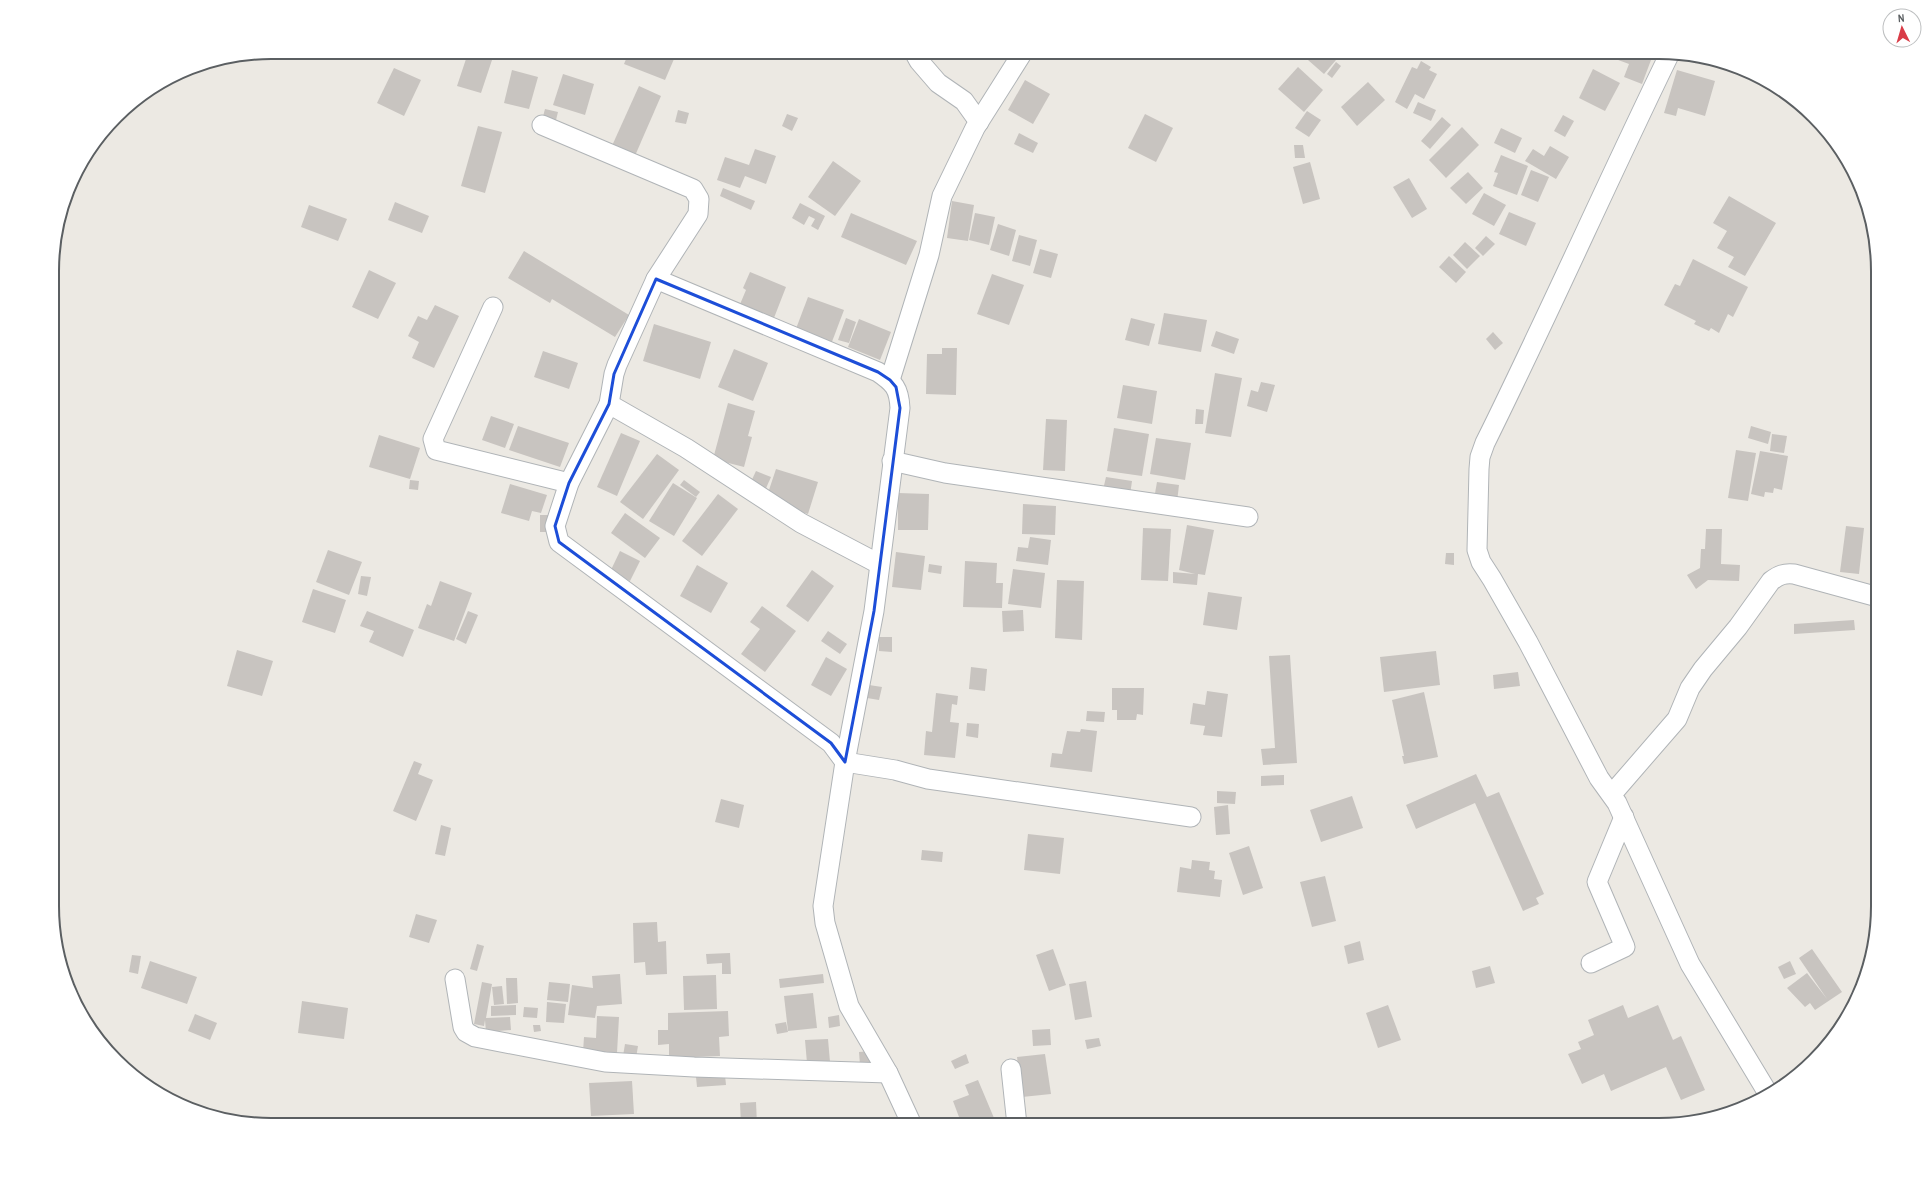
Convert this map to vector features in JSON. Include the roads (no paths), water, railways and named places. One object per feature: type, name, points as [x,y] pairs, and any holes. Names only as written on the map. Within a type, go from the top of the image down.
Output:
[{"type":"street","points":[[918,59],[938,83],[964,101],[979,122]]},
{"type":"street","points":[[890,380],[929,255],[942,196],[979,122],[1019,59]]},
{"type":"street","points":[[1667,59],[1584,232],[1539,335],[1480,457],[1477,550],[1481,562],[1528,642],[1599,778],[1612,794],[1624,817],[1690,964],[1766,1090]]},
{"type":"street","points":[[542,125],[692,189],[699,199],[698,214],[656,279],[614,374],[609,404],[568,483],[555,526],[559,542],[831,743],[845,762],[895,770],[928,779],[1191,817]]},
{"type":"street","points":[[656,279],[878,372],[890,380],[898,392],[900,408],[874,611],[845,762],[823,906],[825,923],[849,1006],[888,1073],[909,1118]]},
{"type":"street","points":[[493,307],[433,439],[436,450],[568,483]]},
{"type":"street","points":[[609,404],[686,448],[801,523],[879,564]]},
{"type":"street","points":[[892,462],[945,473],[1248,517]]},
{"type":"street","points":[[1612,794],[1677,719],[1694,682],[1738,627],[1770,581],[1778,575],[1785,573],[1794,574],[1871,595]]},
{"type":"street","points":[[1591,963],[1625,947],[1597,882],[1624,817]]},
{"type":"street","points":[[455,979],[463,1027],[466,1032],[475,1037],[605,1062],[694,1067],[888,1073]]},
{"type":"street","points":[[1011,1069],[1016,1118]]}]
